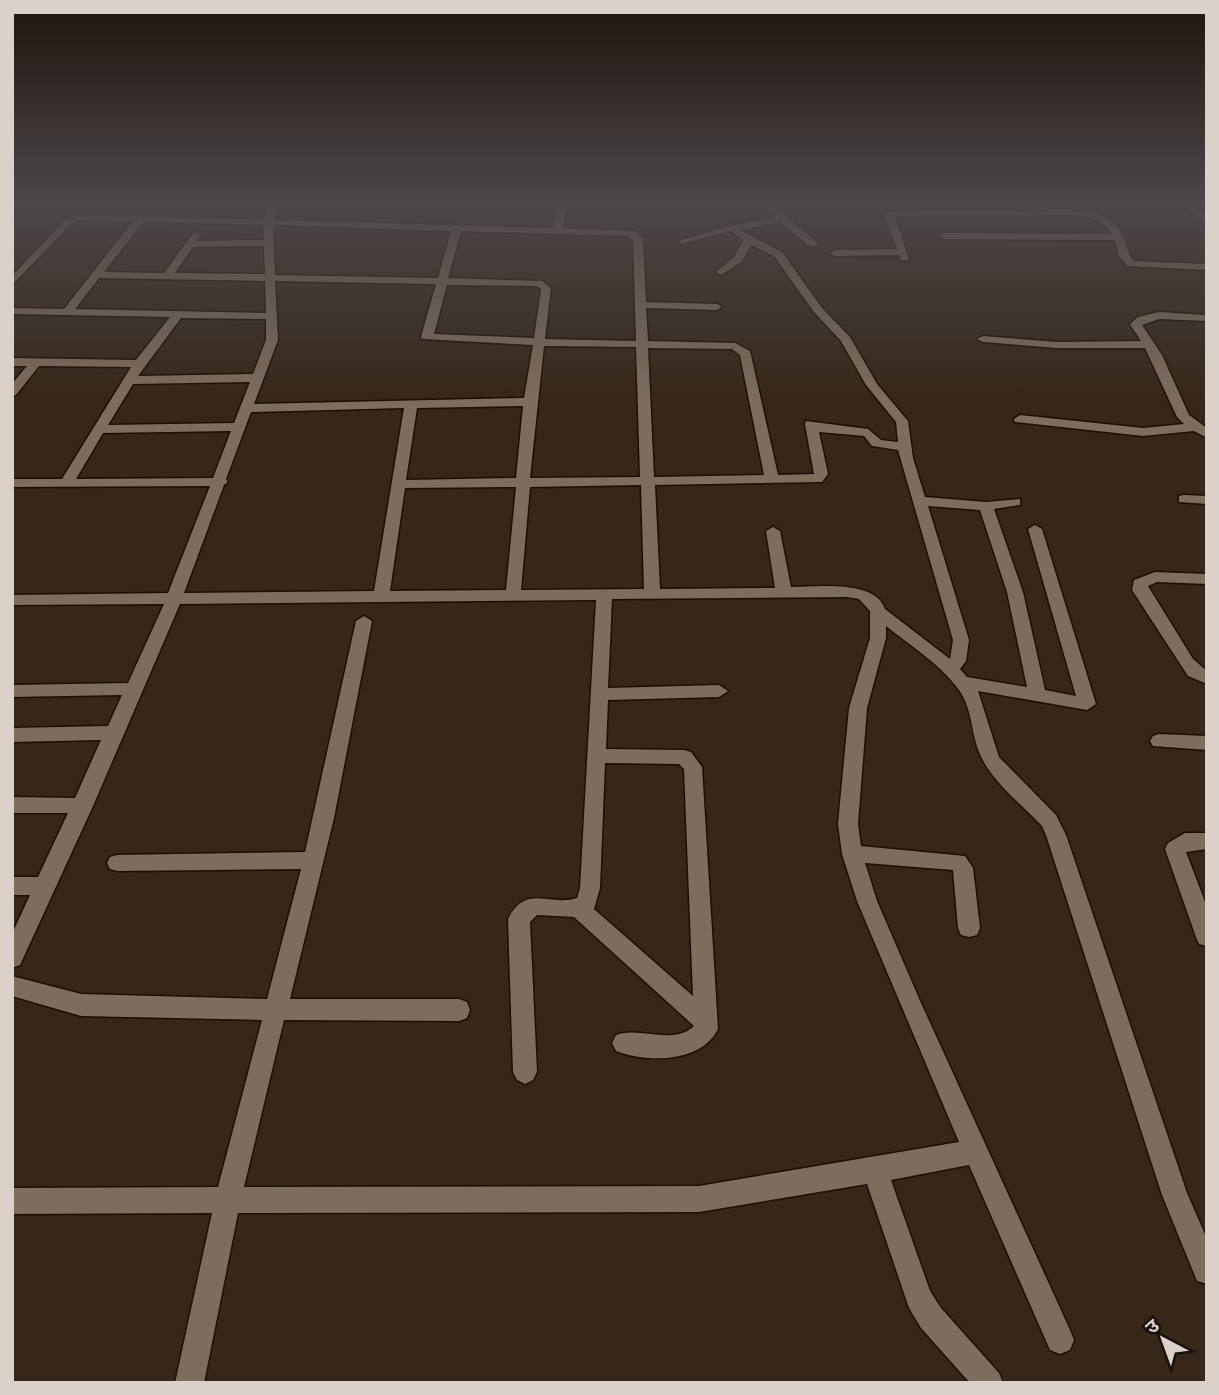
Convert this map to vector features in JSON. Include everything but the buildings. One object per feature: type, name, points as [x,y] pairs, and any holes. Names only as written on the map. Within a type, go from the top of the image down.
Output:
[{"type":"street","points":[[12,282],[26,267]]},
{"type":"street","points":[[67,312],[104,267]]},
{"type":"street","points":[[168,275],[174,267]]},
{"type":"street","points":[[12,958],[83,806],[174,599],[220,482],[244,408],[272,340],[271,267]]},
{"type":"street","points":[[448,267],[427,337],[735,345],[744,349],[772,479]]},
{"type":"street","points":[[640,267],[650,480],[652,594]]},
{"type":"street","points":[[721,272],[727,267]]},
{"type":"street","points":[[787,267],[818,310],[846,339],[872,385],[902,421],[905,447],[919,501],[961,640],[956,676]]},
{"type":"street","points":[[98,275],[272,276],[545,285],[530,402],[513,595]]},
{"type":"street","points":[[643,305],[717,307]]},
{"type":"street","points":[[12,311],[272,316]]},
{"type":"street","points":[[66,483],[139,364],[178,314]]},
{"type":"street","points":[[1207,318],[1156,317],[1139,320],[1136,324],[1149,344],[1183,417],[1193,427],[1207,434]]},
{"type":"street","points":[[984,339],[1057,345],[1149,344]]},
{"type":"street","points":[[12,362],[139,364]]},
{"type":"street","points":[[12,393],[35,363]]},
{"type":"street","points":[[130,380],[256,378]]},
{"type":"street","points":[[244,408],[530,402]]},
{"type":"street","points":[[381,597],[411,404]]},
{"type":"street","points":[[1020,419],[1143,432],[1193,427]]},
{"type":"street","points":[[397,484],[811,479],[821,476],[811,426],[868,433],[877,443],[905,447]]},
{"type":"street","points":[[99,429],[240,427]]},
{"type":"street","points":[[12,483],[220,482]]},
{"type":"street","points":[[1184,499],[1207,499]]},
{"type":"street","points":[[919,501],[986,506],[1015,502]]},
{"type":"street","points":[[986,506],[1015,592],[1037,695]]},
{"type":"street","points":[[956,676],[1080,705],[1088,702],[1034,529]]},
{"type":"street","points":[[773,531],[784,594]]},
{"type":"street","points":[[1207,579],[1155,577],[1140,584],[1140,590],[1194,673],[1207,678]]},
{"type":"street","points":[[12,600],[857,592],[869,598],[878,611],[956,676],[975,703],[986,750],[992,761],[1049,821],[1056,835],[1175,1195],[1207,1271]]},
{"type":"street","points":[[579,909],[586,904],[590,888],[604,594]]},
{"type":"street","points":[[878,611],[878,638],[858,708],[848,824],[852,854],[867,901],[974,1152],[1060,1340]]},
{"type":"street","points":[[189,1383],[228,1198],[314,860],[364,621]]},
{"type":"street","points":[[12,691],[134,689]]},
{"type":"street","points":[[600,694],[719,691]]},
{"type":"street","points":[[12,735],[114,733]]},
{"type":"street","points":[[1159,741],[1207,743]]},
{"type":"street","points":[[597,756],[684,757],[693,767],[706,1022],[703,1035],[698,1041],[686,1044],[624,1043]]},
{"type":"street","points":[[12,805],[83,806]]},
{"type":"street","points":[[1207,841],[1185,841],[1178,843],[1175,849],[1207,937]]},
{"type":"street","points":[[852,854],[958,862],[964,868],[969,928]]},
{"type":"street","points":[[117,863],[314,860]]},
{"type":"street","points":[[12,886],[46,886]]},
{"type":"street","points":[[524,1072],[519,919],[533,906],[579,909],[706,1022]]},
{"type":"street","points":[[12,986],[81,1005],[278,1010],[459,1010]]},
{"type":"street","points":[[12,1201],[228,1198],[699,1199],[974,1152]]},
{"type":"street","points":[[875,1170],[919,1298],[931,1318],[989,1383]]}]
